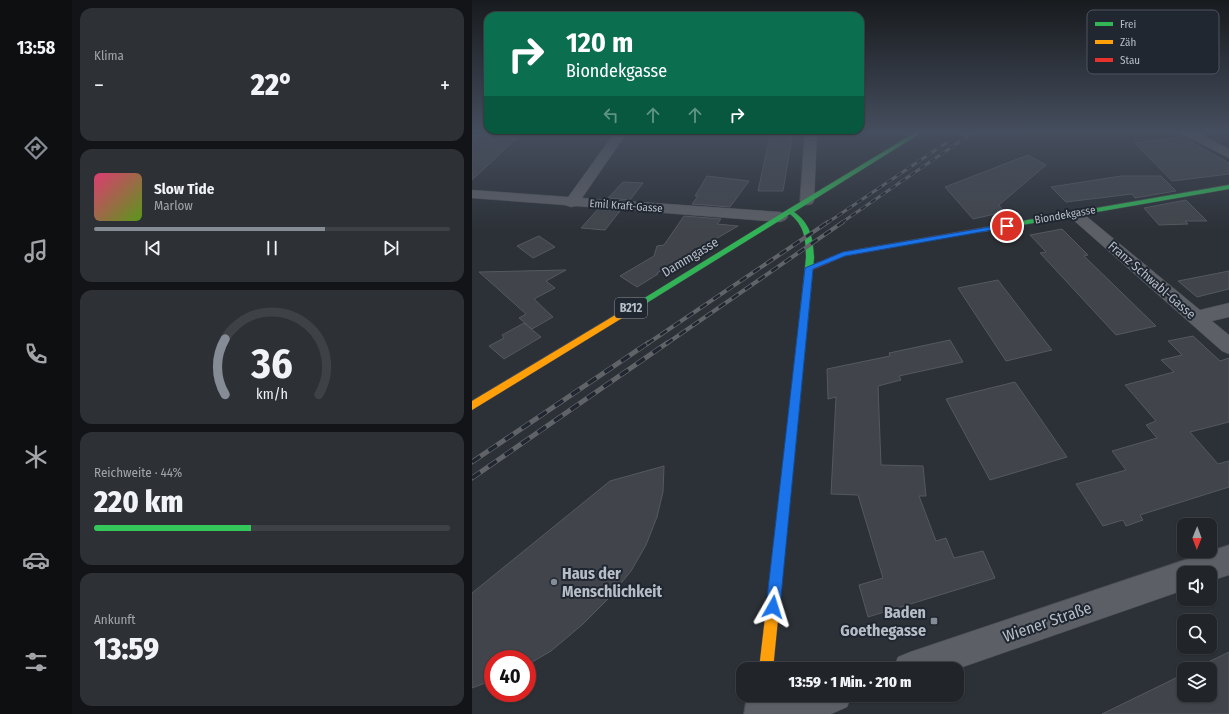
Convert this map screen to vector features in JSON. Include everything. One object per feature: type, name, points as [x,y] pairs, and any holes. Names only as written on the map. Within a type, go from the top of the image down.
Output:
[{"type":"street","points":[[571,203],[598,164]]},
{"type":"street","points":[[807,201],[809,164]]},
{"type":"street","name":"Dammgasse","points":[[472,406],[867,164]]},
{"type":"street","name":"Biondekgasse","points":[[809,268],[843,254],[1229,187]]},
{"type":"street","name":"Emil Kraft-Gasse","points":[[472,194],[571,203],[785,214]]},
{"type":"street","points":[[767,662],[809,268],[808,228],[800,218],[785,214]]},
{"type":"street","name":"Franz Schwabl-Gasse","points":[[1075,214],[1229,346]]},
{"type":"street","points":[[1197,318],[1229,310]]},
{"type":"street","points":[[1211,566],[1229,560]]},
{"type":"street","name":"Wiener Straße","points":[[930,662],[1177,577]]},
{"type":"street","points":[[762,714],[763,702]]},
{"type":"street","points":[[781,714],[815,702]]},
{"type":"building","points":[[472,164],[489,164],[472,180]]},
{"type":"building","points":[[764,164],[787,164],[783,191],[758,191]]},
{"type":"building","points":[[1004,164],[1046,165],[999,205],[1004,212],[973,219],[945,187]]},
{"type":"building","points":[[1156,164],[1229,164],[1229,174],[1172,181]]},
{"type":"building","points":[[707,176],[749,181],[730,207],[692,204],[698,196],[695,196]]},
{"type":"building","points":[[1121,176],[1161,176],[1176,191],[1135,198],[1132,194],[1066,202],[1051,187]]},
{"type":"building","points":[[623,182],[643,183],[630,200],[608,198]]},
{"type":"building","points":[[1186,200],[1207,221],[1185,221],[1188,224],[1159,225],[1144,208]]},
{"type":"building","points":[[598,209],[620,211],[605,230],[581,228]]},
{"type":"building","points":[[684,216],[721,219],[717,224],[738,226],[657,273],[658,274],[637,287],[620,276],[654,256],[657,246],[664,245]]},
{"type":"building","points":[[1062,229],[1088,255],[1084,256],[1156,326],[1116,335],[1040,253],[1046,252],[1030,235]]},
{"type":"building","points":[[539,236],[555,247],[533,258],[517,246]]},
{"type":"building","points":[[566,270],[546,281],[555,288],[534,299],[553,317],[532,329],[519,318],[526,314],[479,272]]},
{"type":"building","points":[[1229,271],[1229,289],[1197,297],[1178,281]]},
{"type":"building","points":[[998,280],[1052,350],[1006,361],[958,288]]},
{"type":"building","points":[[524,323],[541,337],[504,359],[489,346],[504,338],[502,335]]},
{"type":"building","points":[[1193,336],[1220,361],[1229,358],[1229,422],[1190,432],[1218,464],[1229,461],[1229,487],[1140,515],[1143,520],[1126,526],[1123,520],[1103,526],[1076,484],[1126,470],[1112,451],[1157,438],[1146,425],[1156,421],[1125,385],[1174,372],[1161,360],[1182,355],[1168,341]]},
{"type":"building","points":[[950,340],[963,362],[899,376],[901,380],[878,386],[881,465],[923,466],[926,496],[919,496],[936,541],[946,538],[954,558],[983,551],[995,578],[868,617],[859,585],[883,578],[858,495],[831,494],[836,397],[828,399],[827,369],[890,356],[889,353]]},
{"type":"building","points":[[1015,382],[1067,457],[990,480],[946,399]]},
{"type":"building","name":"Haus der Menschlichkeit","points":[[664,466],[663,492],[657,517],[646,545],[631,571],[610,597],[583,624],[551,651],[536,660],[536,650],[484,650],[484,683],[472,688],[472,593],[610,481]]},
{"type":"building","points":[[1229,652],[1229,714],[1102,714],[1177,677],[1177,702],[1217,702],[1217,662],[1208,662]]},
{"type":"railway","points":[[827,223],[914,164]]},
{"type":"railway","points":[[841,223],[926,164]]},
{"type":"railway","points":[[647,344],[828,222]]},
{"type":"railway","points":[[666,344],[843,222]]},
{"type":"railway","points":[[472,462],[648,343]]},
{"type":"railway","points":[[472,478],[667,343]]},
{"type":"traffic: fast","points":[[642,302],[867,164]]},
{"type":"traffic: fast","points":[[982,230],[1229,187]]},
{"type":"traffic: fast","points":[[789,211],[805,226],[809,243],[810,258],[792,430]]},
{"type":"traffic: slow","points":[[472,406],[642,302]]},
{"type":"traffic: slow","points":[[767,662],[792,430]]},
{"type":"traffic: jam","points":[[809,268],[843,254],[982,230]]},
{"type":"place","name":"Haus der Menschlichkeit","points":[[554,582]]},
{"type":"place","name":"Baden Goethegasse","points":[[934,621]]},
{"type":"route","points":[[773,607],[809,268],[843,254],[1007,226]]}]
